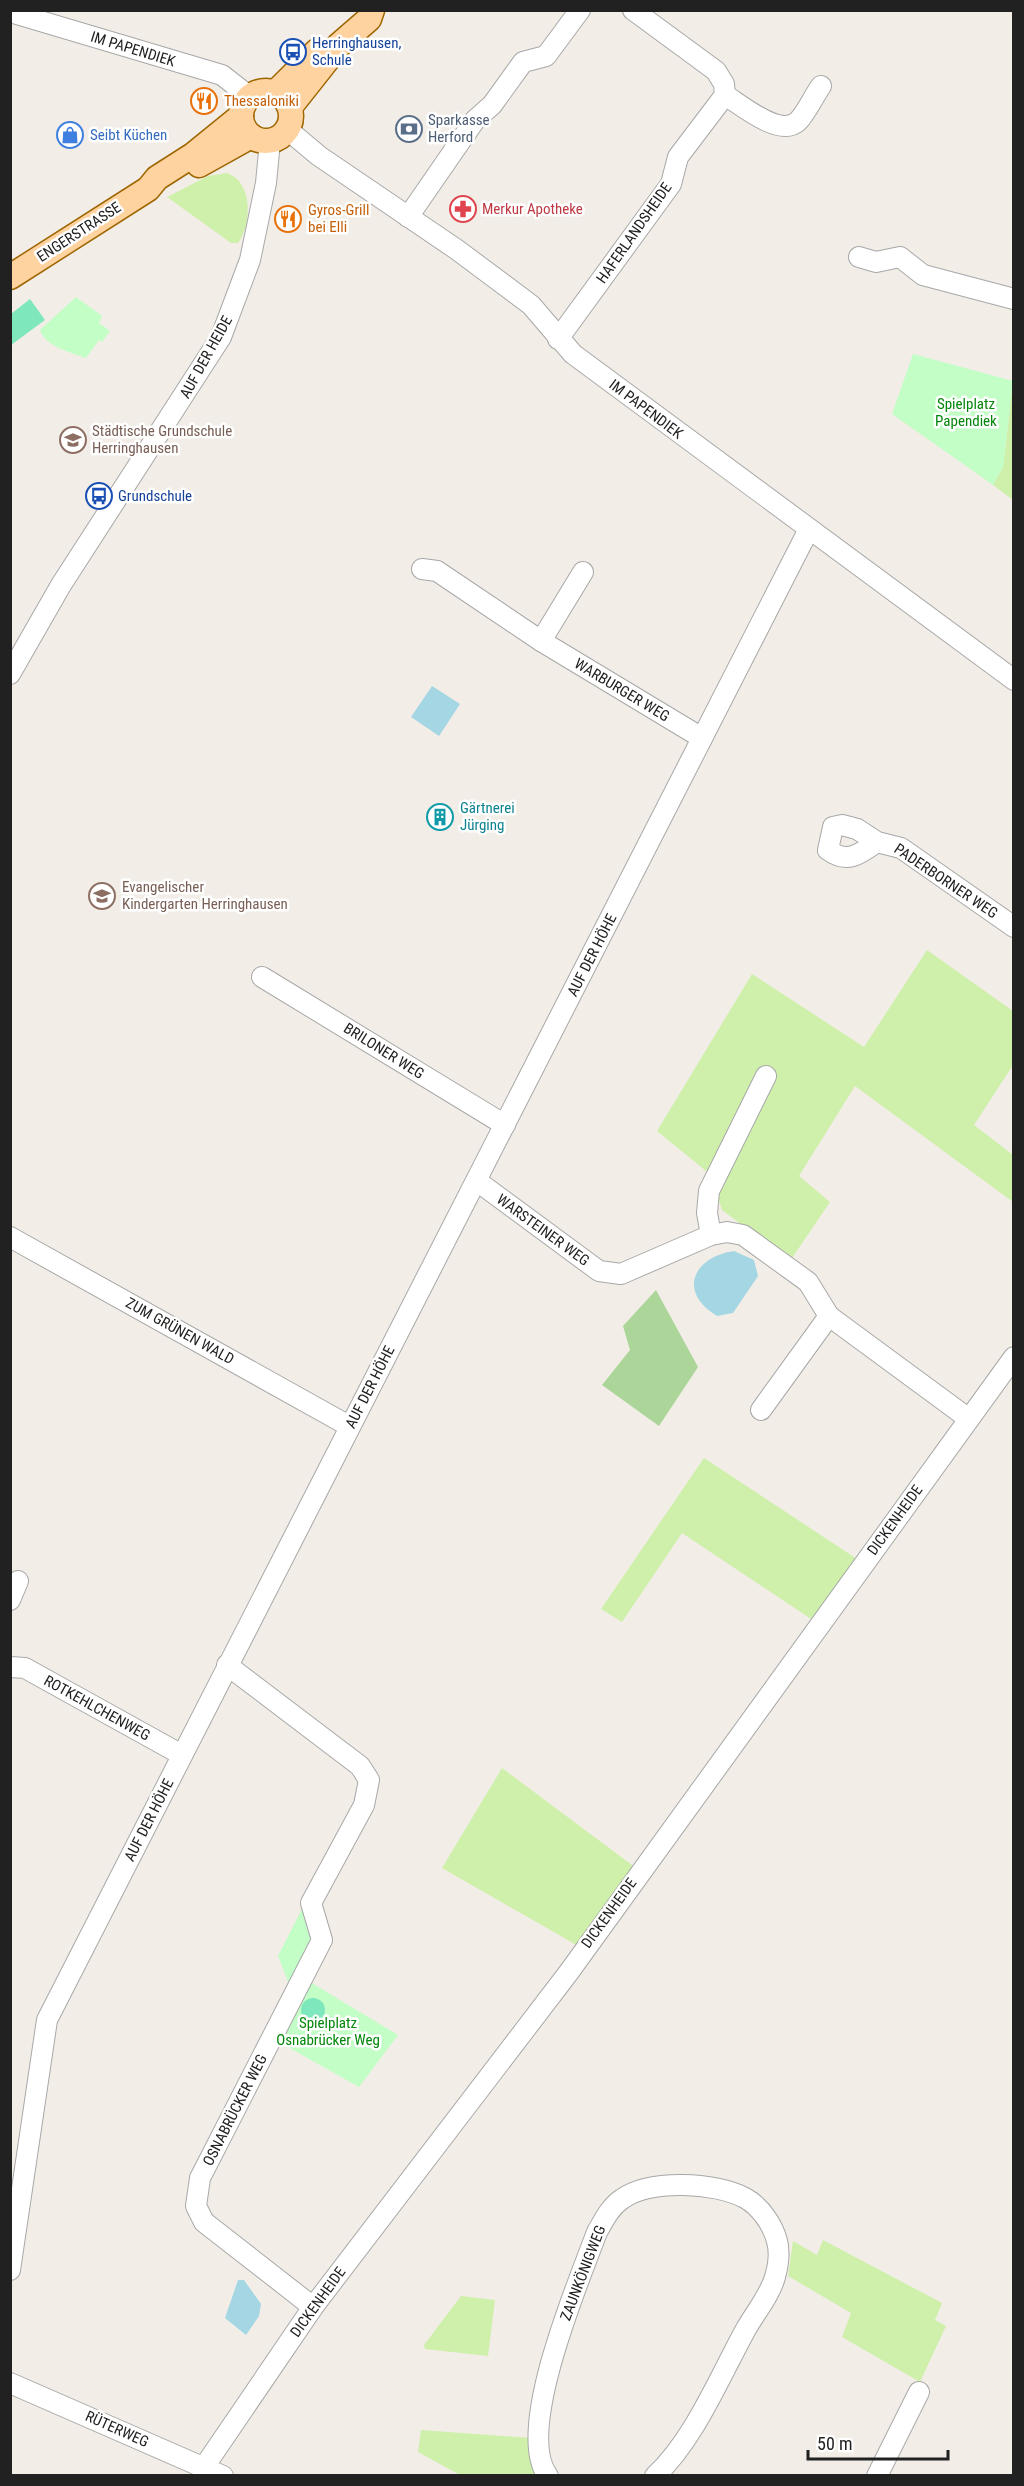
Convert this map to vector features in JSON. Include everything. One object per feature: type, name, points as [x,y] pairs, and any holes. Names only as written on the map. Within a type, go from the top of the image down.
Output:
[{"type":"main road","name":"ENGERSTRASSE","points":[[266,117],[305,62],[364,10]]},
{"type":"main road","name":"ENGERSTRASSE","points":[[10,277],[148,189],[157,178],[193,155],[266,117],[339,45],[369,19],[372,10]]},
{"type":"street","points":[[408,217],[475,120],[492,105],[523,62],[546,56],[580,10]]},
{"type":"street","points":[[633,10],[716,71],[724,84],[725,95],[776,127],[788,127],[796,122],[820,86]]},
{"type":"street","name":"IM PAPENDIEK","points":[[10,12],[222,75],[266,117],[531,305],[573,354],[1014,680]]},
{"type":"street","name":"HAFERLANDSHEIDE","points":[[558,339],[671,184],[678,156],[725,95]]},
{"type":"street","name":"AUF DER HEIDE","points":[[10,674],[61,585],[221,337],[241,290],[260,220],[269,165],[266,117]]},
{"type":"street","points":[[859,257],[876,262],[900,257],[922,275],[1014,299]]},
{"type":"street","name":"AUF DER HÖHE","points":[[10,2270],[47,2020],[809,530]]},
{"type":"street","name":"WARBURGER WEG","points":[[422,569],[437,571],[541,641],[702,738]]},
{"type":"street","points":[[541,641],[583,572]]},
{"type":"street","name":"PADERBORNER WEG","points":[[877,842],[901,848],[1014,927]]},
{"type":"street","name":"BRILONER WEG","points":[[262,977],[505,1125]]},
{"type":"street","points":[[711,1235],[707,1213],[709,1191],[766,1077]]},
{"type":"street","name":"WARSTEINER WEG","points":[[477,1181],[599,1271],[609,1274],[621,1274],[711,1235],[727,1232],[743,1235],[808,1282],[829,1316],[969,1419]]},
{"type":"street","name":"ZUM GRÜNEN WALD","points":[[10,1237],[349,1426]]},
{"type":"street","points":[[761,1410],[829,1316]]},
{"type":"street","name":"DICKENHEIDE","points":[[204,2467],[313,2307],[569,1971],[1014,1358]]},
{"type":"street","points":[[10,1600],[18,1581]]},
{"type":"street","name":"OSNABRÜCKER WEG","points":[[227,1665],[360,1766],[369,1780],[364,1804],[311,1903],[322,1940],[200,2178],[196,2206],[204,2222],[313,2307]]},
{"type":"street","name":"ROTKEHLCHENWEG","points":[[10,1667],[25,1668],[182,1755]]},
{"type":"street","name":"ZAUNKÖNIGWEG","points":[[548,2475],[538,2457],[537,2442],[550,2366],[597,2232],[607,2214],[622,2199],[658,2185],[730,2192],[746,2199],[758,2208],[769,2223],[777,2242],[774,2280],[681,2446],[655,2475]]},
{"type":"street","name":"RÜTERWEG","points":[[10,2384],[223,2475]]},
{"type":"street","points":[[877,2475],[919,2392]]},
{"type":"green space","points":[[227,173],[242,185],[248,204],[246,225],[238,243],[231,243],[167,197],[208,176]]},
{"type":"green space","points":[[76,297],[102,316],[99,323],[110,331],[102,342],[99,340],[86,358],[53,345],[47,341],[40,330]]},
{"type":"green space","points":[[30,299],[45,320],[11,345],[11,314]]},
{"type":"green space","name":"Spielplatz Papendiek","points":[[913,354],[1013,381],[1003,467],[993,485],[892,414]]},
{"type":"green space","points":[[1013,381],[1013,500],[993,485],[1003,467]]},
{"type":"green space","points":[[927,950],[1013,1011],[1013,1065],[974,1125],[1013,1155],[1013,1202],[855,1086],[799,1176],[830,1202],[790,1261],[722,1210],[711,1175],[657,1131],[752,974],[864,1047]]},
{"type":"green space","points":[[656,1290],[698,1367],[659,1426],[602,1385],[630,1350],[623,1326]]},
{"type":"green space","points":[[704,1458],[860,1561],[817,1623],[682,1533],[622,1622],[601,1609]]},
{"type":"green space","points":[[502,1768],[636,1868],[580,1947],[442,1868]]},
{"type":"green space","points":[[304,1905],[316,1941],[291,1989],[278,1956]]},
{"type":"green space","name":"Spielplatz Osnabrücker Weg","points":[[310,1982],[398,2035],[359,2087],[279,2042]]},
{"type":"green space","points":[[313,1998],[322,2001],[325,2010],[322,2019],[313,2022],[304,2019],[301,2010],[304,2001]]},
{"type":"green space","points":[[823,2240],[942,2303],[935,2320],[946,2326],[920,2382],[842,2337],[851,2313],[788,2276],[793,2241],[817,2255]]},
{"type":"green space","points":[[461,2296],[495,2300],[488,2356],[425,2349],[424,2345]]},
{"type":"green space","points":[[421,2430],[531,2438],[540,2475],[460,2475],[418,2452]]},
{"type":"water","points":[[432,686],[460,704],[439,736],[411,717]]},
{"type":"water","points":[[734,1251],[754,1260],[758,1276],[733,1313],[717,1316],[697,1297],[694,1286],[695,1277],[708,1260]]},
{"type":"water","points":[[238,2280],[244,2280],[261,2304],[259,2316],[246,2335],[225,2318]]},
{"type":"place","name":"Herringhausen, Schule","points":[[293,52]]},
{"type":"place","name":"Thessaloniki","points":[[204,101]]},
{"type":"place","name":"Sparkasse Herford","points":[[409,129]]},
{"type":"place","name":"Seibt Küchen","points":[[70,135]]},
{"type":"place","name":"Merkur Apotheke","points":[[463,209]]},
{"type":"place","name":"Gyros-Grill bei Elli","points":[[288,219]]},
{"type":"place","name":"Städtische Grundschule Herringhausen","points":[[73,440]]},
{"type":"place","name":"Grundschule","points":[[99,496]]},
{"type":"place","name":"Gärtnerei Jürging","points":[[440,817]]},
{"type":"place","name":"Evangelischer Kindergarten Herringhausen","points":[[102,896]]}]
